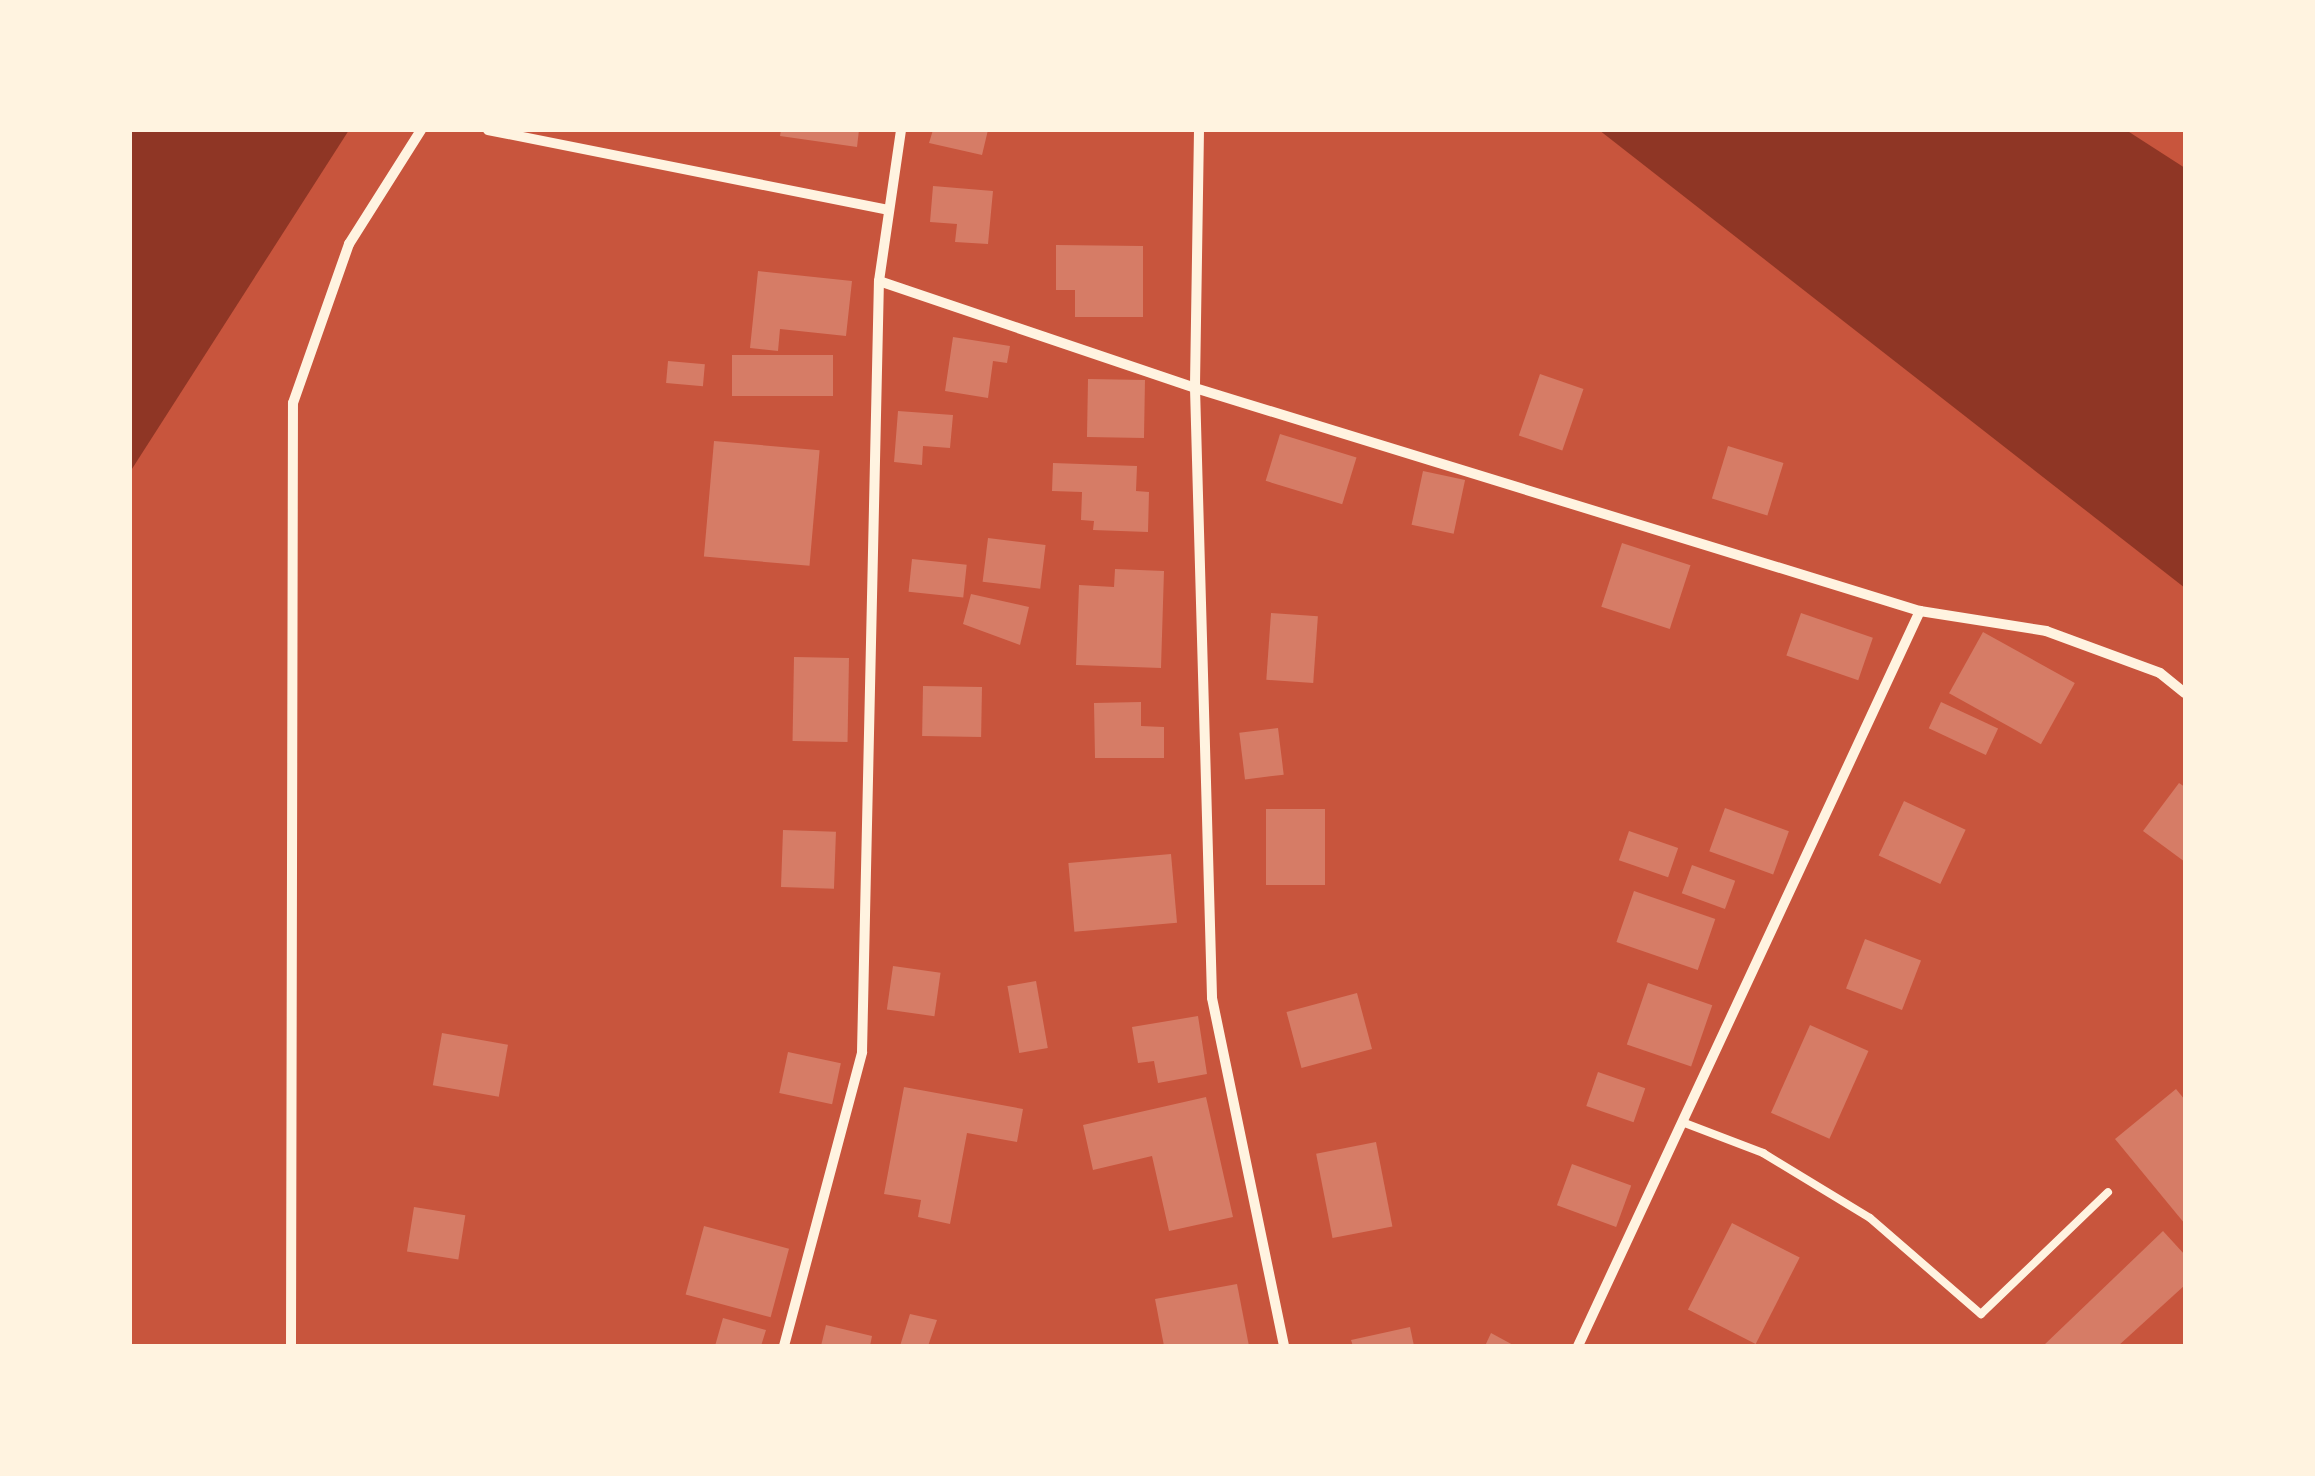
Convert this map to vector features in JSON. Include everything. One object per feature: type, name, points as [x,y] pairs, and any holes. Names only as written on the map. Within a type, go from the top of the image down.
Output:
[{"type":"street","points":[[291,1346],[293,402],[349,244],[421,130]]},
{"type":"street","points":[[488,130],[888,210]]},
{"type":"street","points":[[784,1346],[862,1052],[879,281],[901,130]]},
{"type":"street","points":[[1199,130],[1194,388],[1212,998],[1284,1346]]},
{"type":"street","points":[[879,281],[1194,388],[1920,610],[2046,631],[2160,673],[2185,694]]},
{"type":"street","points":[[1578,1346],[1920,610]]},
{"type":"lane","points":[[1682,1122],[1763,1152],[1870,1218],[1981,1314],[2108,1192]]},
{"type":"shaded area","points":[[130,130],[349,130],[130,472]]},
{"type":"shaded area","points":[[1599,130],[2126,130],[2185,168],[2185,588]]},
{"type":"building","points":[[781,130],[859,130],[857,147],[780,136]]},
{"type":"building","points":[[933,130],[988,130],[982,155],[929,143]]},
{"type":"building","points":[[933,186],[993,191],[988,244],[955,242],[957,224],[930,222]]},
{"type":"building","points":[[1056,245],[1143,246],[1143,317],[1075,317],[1075,290],[1056,290]]},
{"type":"building","points":[[758,271],[852,281],[846,336],[780,329],[778,351],[750,348]]},
{"type":"building","points":[[953,337],[1010,346],[1007,363],[993,361],[988,398],[945,391]]},
{"type":"building","points":[[732,355],[833,355],[833,396],[732,396]]},
{"type":"building","points":[[668,361],[705,364],[703,386],[666,383]]},
{"type":"building","points":[[1540,374],[1583,389],[1562,450],[1519,435]]},
{"type":"building","points":[[1088,379],[1145,380],[1144,438],[1087,437]]},
{"type":"building","points":[[898,411],[953,415],[950,448],[923,446],[922,465],[894,462]]},
{"type":"building","points":[[1280,434],[1357,457],[1342,504],[1266,481]]},
{"type":"building","points":[[714,441],[820,450],[809,566],[704,557]]},
{"type":"building","points":[[1728,446],[1783,463],[1767,516],[1712,499]]},
{"type":"building","points":[[1053,463],[1137,466],[1136,491],[1149,492],[1148,532],[1093,530],[1094,521],[1081,520],[1082,492],[1052,491]]},
{"type":"building","points":[[1423,471],[1465,480],[1454,534],[1412,525]]},
{"type":"building","points":[[988,538],[1046,545],[1040,589],[983,582]]},
{"type":"building","points":[[1622,543],[1690,565],[1670,629],[1601,607]]},
{"type":"building","points":[[912,559],[967,565],[963,598],[909,592]]},
{"type":"building","points":[[1115,569],[1164,571],[1161,668],[1076,665],[1079,585],[1114,587]]},
{"type":"building","points":[[971,594],[1029,607],[1020,645],[963,624]]},
{"type":"building","points":[[1271,613],[1318,616],[1313,683],[1266,680]]},
{"type":"building","points":[[1801,613],[1873,638],[1858,680],[1786,656]]},
{"type":"building","points":[[1983,632],[2075,683],[2041,744],[1949,693]]},
{"type":"building","points":[[794,657],[849,658],[848,742],[793,741]]},
{"type":"building","points":[[923,686],[982,687],[981,737],[922,736]]},
{"type":"building","points":[[1141,702],[1141,726],[1164,727],[1164,758],[1095,758],[1094,703]]},
{"type":"building","points":[[1941,702],[1998,729],[1986,755],[1929,728]]},
{"type":"building","points":[[1278,728],[1284,775],[1245,779],[1239,733]]},
{"type":"building","points":[[2179,783],[2185,787],[2185,862],[2143,831]]},
{"type":"building","points":[[1904,801],[1966,830],[1940,884],[1879,855]]},
{"type":"building","points":[[1725,808],[1789,831],[1773,874],[1709,851]]},
{"type":"building","points":[[1266,809],[1325,809],[1325,885],[1266,885]]},
{"type":"building","points":[[783,830],[836,832],[834,889],[781,887]]},
{"type":"building","points":[[1629,831],[1678,848],[1668,877],[1619,860]]},
{"type":"building","points":[[1171,854],[1177,923],[1074,932],[1068,863]]},
{"type":"building","points":[[1692,865],[1735,881],[1725,909],[1682,893]]},
{"type":"building","points":[[1634,891],[1715,919],[1698,970],[1616,942]]},
{"type":"building","points":[[1865,939],[1921,961],[1902,1010],[1846,988]]},
{"type":"building","points":[[893,966],[941,973],[934,1016],[887,1010]]},
{"type":"building","points":[[1036,981],[1048,1048],[1019,1053],[1007,986]]},
{"type":"building","points":[[1648,983],[1712,1005],[1691,1067],[1627,1044]]},
{"type":"building","points":[[1357,993],[1372,1049],[1301,1068],[1286,1012]]},
{"type":"building","points":[[1198,1016],[1207,1074],[1158,1083],[1154,1061],[1138,1063],[1132,1027]]},
{"type":"building","points":[[1810,1025],[1868,1051],[1829,1139],[1771,1113]]},
{"type":"building","points":[[442,1033],[508,1045],[499,1097],[433,1085]]},
{"type":"building","points":[[788,1052],[841,1063],[832,1104],[779,1093]]},
{"type":"building","points":[[1598,1072],[1645,1088],[1634,1122],[1586,1106]]},
{"type":"building","points":[[904,1087],[1023,1109],[1017,1142],[967,1133],[950,1224],[918,1217],[921,1200],[884,1194]]},
{"type":"building","points":[[2176,1089],[2185,1100],[2185,1224],[2115,1139]]},
{"type":"building","points":[[1206,1097],[1233,1217],[1169,1231],[1152,1156],[1093,1170],[1083,1125]]},
{"type":"building","points":[[1376,1142],[1392,1226],[1333,1238],[1316,1154]]},
{"type":"building","points":[[1572,1164],[1631,1186],[1616,1227],[1557,1205]]},
{"type":"building","points":[[414,1207],[465,1215],[458,1260],[407,1251]]},
{"type":"building","points":[[1732,1223],[1800,1258],[1756,1344],[1688,1309]]},
{"type":"building","points":[[704,1226],[789,1249],[771,1317],[686,1295]]},
{"type":"building","points":[[2163,1231],[2185,1255],[2185,1285],[2118,1346],[2043,1346]]},
{"type":"building","points":[[1237,1284],[1249,1346],[1164,1346],[1155,1299]]},
{"type":"building","points":[[910,1314],[937,1320],[928,1346],[900,1346]]},
{"type":"building","points":[[723,1318],[766,1330],[761,1346],[715,1346]]},
{"type":"building","points":[[826,1325],[872,1336],[870,1346],[821,1346]]},
{"type":"building","points":[[1410,1327],[1414,1346],[1353,1346],[1351,1340]]},
{"type":"building","points":[[1491,1333],[1515,1346],[1485,1346]]}]
